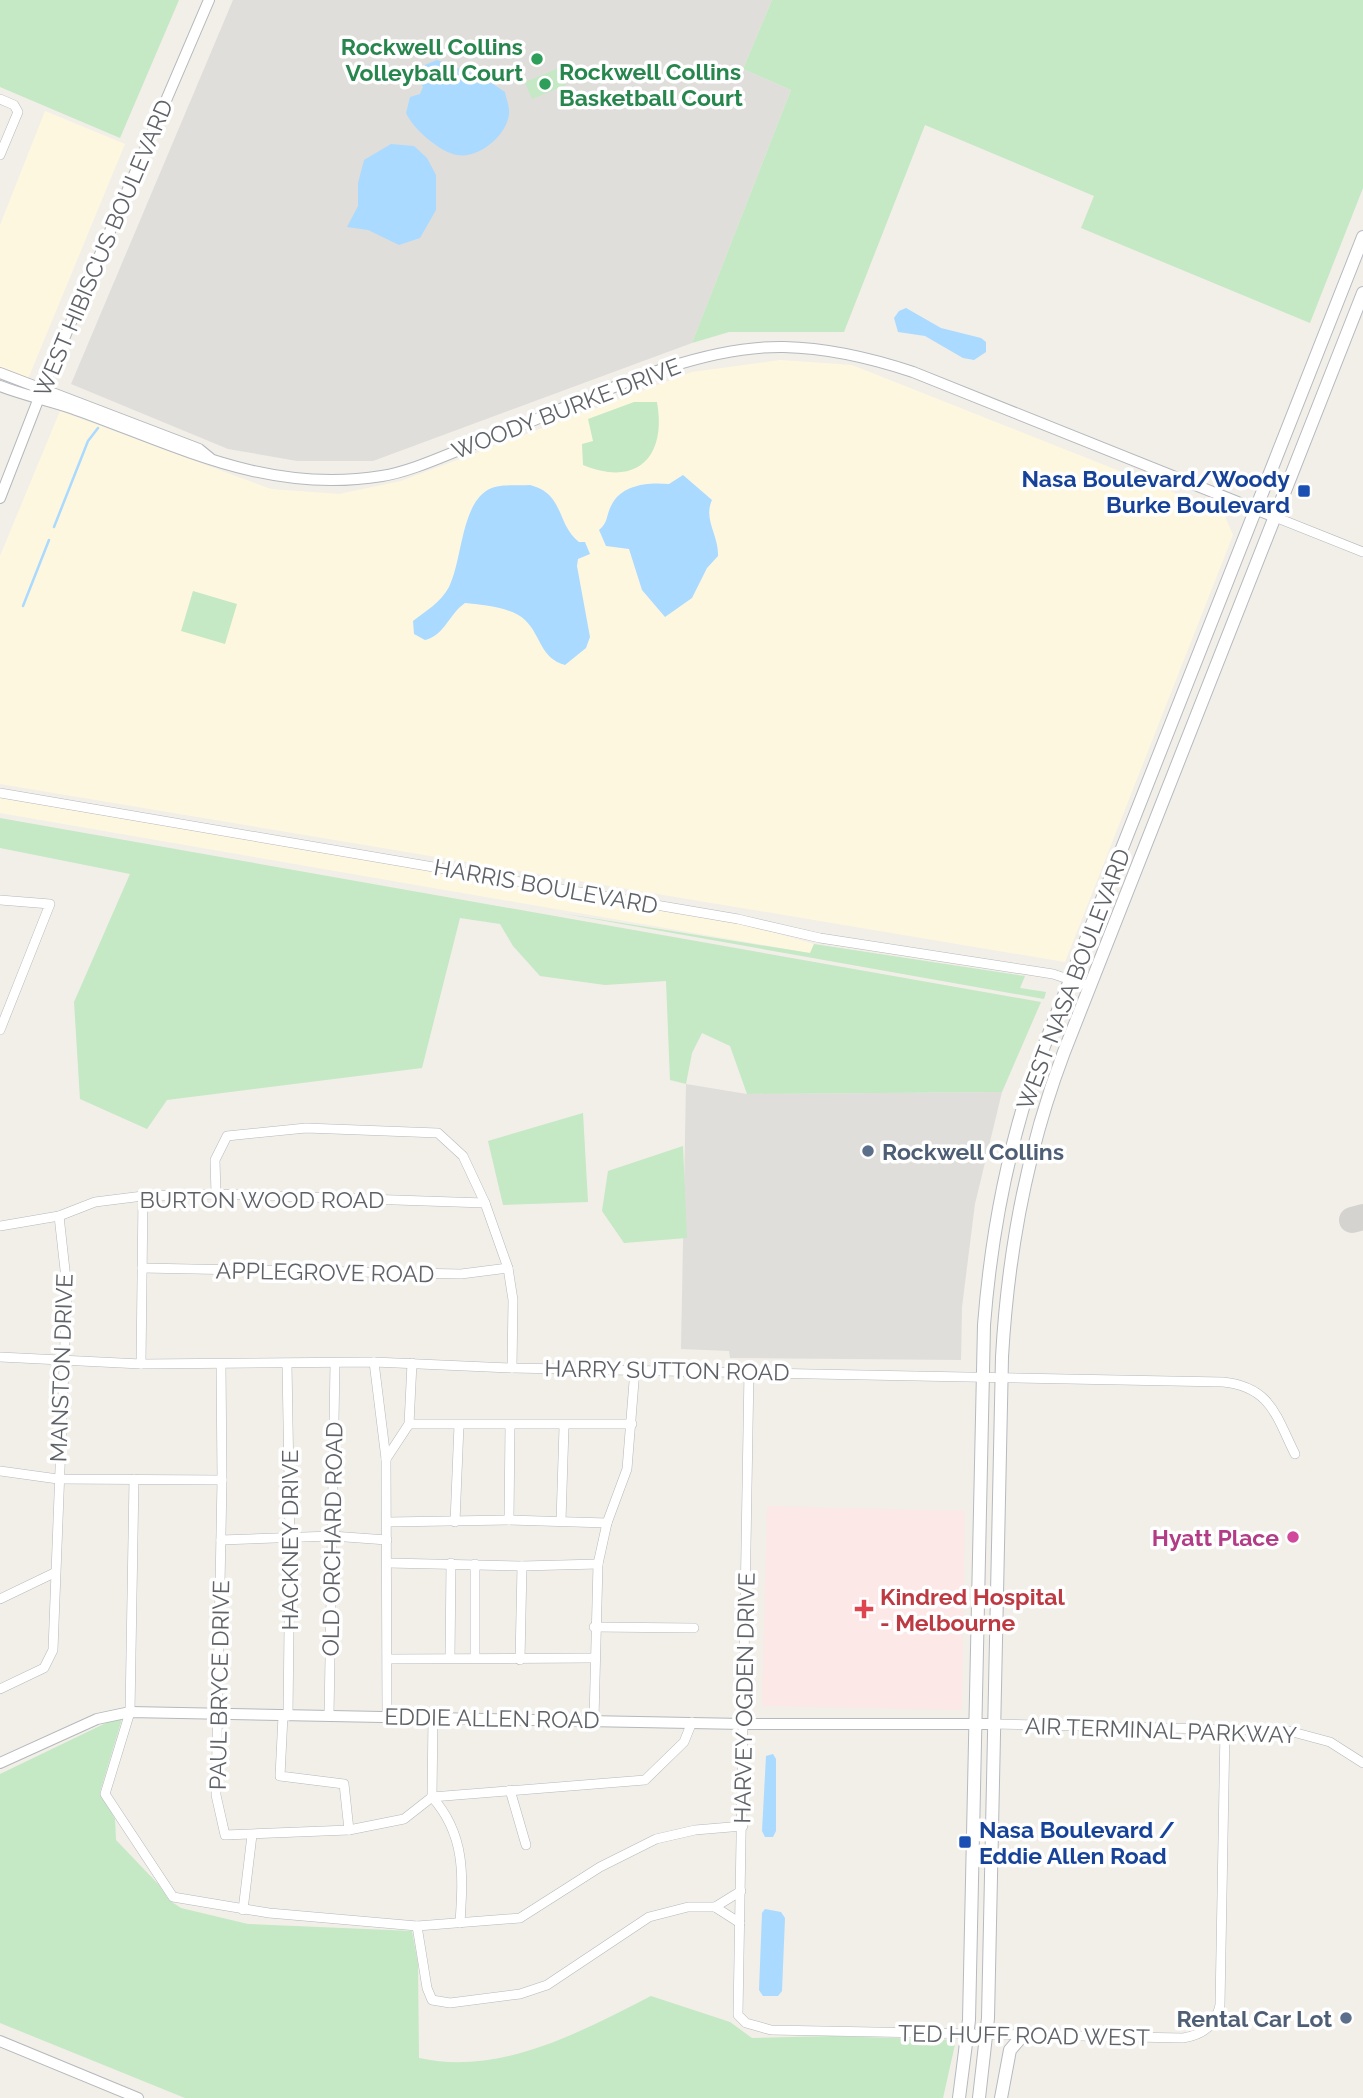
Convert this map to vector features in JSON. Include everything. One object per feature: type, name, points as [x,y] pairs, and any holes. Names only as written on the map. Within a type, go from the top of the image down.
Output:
[{"type":"main road","name":"WEST NASA BOULEVARD","points":[[959,2098],[968,2034],[982,1376],[987,1283],[1006,1166],[1030,1084],[1363,237]]},
{"type":"main road","name":"WEST NASA BOULEVARD","points":[[979,2098],[988,2035],[1001,1376],[1009,1266],[1023,1185],[1044,1105],[1089,986],[1363,293]]},
{"type":"main road","points":[[1129,833],[1147,841]]},
{"type":"main road","points":[[1001,2098],[1010,2050],[1023,2035]]},
{"type":"street","name":"WEST HIBISCUS BOULEVARD","points":[[0,498],[40,395],[209,0]]},
{"type":"street","points":[[0,99],[14,105],[18,112],[0,155]]},
{"type":"street","name":"WOODY BURKE DRIVE","points":[[40,395],[199,449],[210,458],[256,473],[297,480],[384,476],[545,418],[644,375],[691,361],[782,347],[868,357],[913,372],[1275,517]]},
{"type":"street","points":[[0,373],[40,395]]},
{"type":"street","points":[[0,386],[40,395]]},
{"type":"street","points":[[1275,517],[1363,552]]},
{"type":"street","name":"HARRIS BOULEVARD","points":[[0,793],[1071,979],[1089,986]]},
{"type":"street","points":[[0,900],[50,904],[0,1030]]},
{"type":"street","points":[[216,1194],[215,1160],[227,1136],[306,1128],[438,1133],[463,1156],[485,1203],[508,1268],[513,1300],[512,1368]]},
{"type":"street","name":"BURTON WOOD ROAD","points":[[0,1226],[59,1216],[95,1202],[143,1196],[216,1194],[485,1203]]},
{"type":"street","points":[[141,1364],[143,1196]]},
{"type":"street","name":"MANSTON DRIVE","points":[[0,1689],[44,1668],[53,1650],[62,1361],[67,1288],[59,1216]]},
{"type":"street","name":"APPLEGROVE ROAD","points":[[142,1268],[461,1274],[508,1268]]},
{"type":"street","name":"HARRY SUTTON ROAD","points":[[0,1358],[141,1364],[374,1362],[512,1368],[1214,1382],[1245,1385],[1265,1398],[1295,1454]]},
{"type":"street","points":[[374,1362],[386,1459],[389,1659],[387,1717]]},
{"type":"street","name":"OLD ORCHARD ROAD","points":[[329,1716],[335,1363]]},
{"type":"street","points":[[386,1459],[409,1424],[412,1363]]},
{"type":"street","name":"PAUL BRYCE DRIVE","points":[[221,1364],[222,1480],[216,1795],[225,1835],[349,1830],[404,1819],[432,1797]]},
{"type":"street","name":"HACKNEY DRIVE","points":[[288,1364],[290,1538],[285,1716],[279,1776],[344,1784],[349,1830]]},
{"type":"street","points":[[594,1719],[593,1658],[597,1564],[607,1523],[627,1469],[635,1369]]},
{"type":"street","name":"HARVEY OGDEN DRIVE","points":[[746,2023],[738,2015],[749,1371]]},
{"type":"street","points":[[409,1424],[632,1424]]},
{"type":"street","points":[[455,1522],[459,1425]]},
{"type":"street","points":[[509,1520],[510,1425]]},
{"type":"street","points":[[561,1521],[565,1426]]},
{"type":"street","points":[[0,1471],[58,1479],[222,1480]]},
{"type":"street","points":[[134,1479],[130,1712],[105,1794],[173,1898],[243,1910],[417,1926],[520,1918],[600,1867],[656,1839],[695,1830],[743,1826]]},
{"type":"street","points":[[388,1522],[509,1520],[607,1523]]},
{"type":"street","points":[[221,1540],[332,1536],[387,1540]]},
{"type":"street","points":[[388,1563],[522,1566],[597,1564]]},
{"type":"street","points":[[450,1658],[451,1563]]},
{"type":"street","points":[[475,1564],[475,1658]]},
{"type":"street","points":[[520,1660],[522,1566]]},
{"type":"street","points":[[0,1599],[54,1573]]},
{"type":"street","points":[[594,1627],[694,1628]]},
{"type":"street","points":[[389,1659],[593,1658]]},
{"type":"street","name":"EDDIE ALLEN ROAD","points":[[0,1763],[97,1719],[130,1712],[216,1716],[594,1719],[743,1724],[993,1724]]},
{"type":"street","points":[[433,1717],[432,1797],[446,1812],[463,1866],[460,1923]]},
{"type":"street","points":[[432,1797],[645,1780],[684,1742],[692,1722]]},
{"type":"street","name":"AIR TERMINAL PARKWAY","points":[[993,1724],[1304,1733],[1338,1746],[1363,1763]]},
{"type":"street","name":"TED HUFF ROAD WEST","points":[[746,2023],[771,2030],[988,2035],[1183,2038],[1203,2031],[1215,2019],[1220,2005],[1226,1729]]},
{"type":"street","points":[[510,1790],[526,1845]]},
{"type":"street","points":[[243,1910],[252,1835]]},
{"type":"street","points":[[417,1926],[427,1988],[432,2000],[450,2003],[520,1994],[547,1985],[649,1917],[688,1908],[715,1907],[741,1891]]},
{"type":"street","points":[[715,1907],[740,1923]]},
{"type":"street","points":[[0,2040],[138,2098]]},
{"type":"shaded area","points":[[233,0],[772,0],[743,69],[791,90],[692,343],[373,461],[297,461],[228,449],[71,384]]},
{"type":"shaded area","points":[[45,111],[125,144],[28,379],[0,367],[0,225]]},
{"type":"shaded area","points":[[780,360],[852,365],[1223,512],[1233,535],[1065,962],[0,784],[0,556],[60,411],[271,489],[339,494],[401,481],[692,372]]},
{"type":"shaded area","points":[[0,798],[738,922],[814,944],[810,953],[0,813]]},
{"type":"shaded area","points":[[686,1084],[747,1094],[1002,1092],[975,1204],[962,1307],[961,1360],[730,1358],[729,1351],[681,1349]]},
{"type":"shaded area","name":"Kindred Hospital - Melbourne","points":[[767,1506],[965,1511],[962,1710],[762,1706]]},
{"type":"green space","points":[[0,0],[179,0],[120,138],[0,87]]},
{"type":"green space","points":[[772,0],[1363,0],[1363,188],[1310,323],[1081,228],[1094,196],[925,125],[844,332],[729,332],[692,343],[791,90],[743,69]]},
{"type":"green space","name":"Rockwell Collins Basketball Court","points":[[559,68],[566,85],[532,99],[525,82]]},
{"type":"green space","points":[[634,402],[657,402],[657,439],[644,463],[632,470],[618,472],[602,471],[583,465],[582,444],[593,441],[588,419]]},
{"type":"green space","points":[[193,591],[237,604],[225,644],[181,631]]},
{"type":"green space","points":[[0,818],[1041,1002],[1002,1092],[747,1094],[730,1046],[702,1033],[692,1053],[686,1084],[670,1080],[666,981],[605,985],[540,976],[513,946],[500,924],[460,918],[422,1068],[167,1100],[147,1129],[80,1099],[74,1002],[130,874],[0,848]]},
{"type":"green space","points":[[560,913],[810,953],[814,944],[1025,976],[1020,988],[1046,992],[1044,999]]},
{"type":"green space","points":[[583,1113],[588,1202],[503,1205],[488,1141]]},
{"type":"green space","points":[[683,1146],[687,1238],[624,1243],[602,1211],[608,1171]]},
{"type":"green space","points":[[122,1719],[100,1792],[115,1819],[116,1840],[159,1885],[169,1900],[181,1908],[248,1924],[412,1931],[418,1964],[419,2058],[450,2062],[510,2056],[568,2036],[651,1996],[730,2022],[752,2038],[832,2036],[956,2040],[943,2098],[185,2098],[0,2023],[0,1774],[108,1722]]},
{"type":"water","points":[[437,60],[484,78],[505,92],[509,111],[507,122],[497,137],[483,149],[465,155],[450,153],[421,133],[406,113],[410,97],[420,94],[423,87],[417,78],[425,65]]},
{"type":"water","points":[[391,144],[414,146],[427,158],[436,175],[436,210],[420,238],[399,245],[368,230],[347,227],[358,206],[358,183],[364,160]]},
{"type":"water","points":[[906,308],[941,328],[981,338],[986,342],[986,352],[974,360],[963,358],[925,336],[898,332],[894,318],[899,311]]},
{"type":"water","points":[[683,475],[712,500],[709,514],[718,556],[707,568],[692,598],[665,617],[642,590],[629,549],[606,546],[599,530],[621,493],[644,484],[669,484]]},
{"type":"water","points":[[530,485],[549,495],[572,535],[579,542],[585,542],[590,554],[578,559],[577,566],[590,637],[586,648],[565,665],[550,657],[530,626],[513,612],[465,603],[437,634],[425,640],[414,634],[413,621],[438,602],[449,587],[467,522],[478,499],[486,491],[496,487]]},
{"type":"water","points":[[773,1754],[776,1759],[776,1831],[773,1837],[765,1837],[762,1831],[766,1756]]},
{"type":"water","points":[[765,1909],[781,1912],[785,1918],[782,1991],[778,1996],[763,1996],[759,1990],[762,1913]]},
{"type":"waterway","points":[[54,527],[88,441],[98,428]]},
{"type":"waterway","points":[[23,606],[49,540]]},
{"type":"taxiway","points":[[1352,1220],[1363,1217]]},
{"type":"place","name":"Rockwell Collins Volleyball Court","points":[[537,59]]},
{"type":"place","name":"Rockwell Collins Basketball Court","points":[[545,84]]},
{"type":"place","name":"Nasa Boulevard/Woody Burke Boulevard","points":[[1304,491]]},
{"type":"place","name":"Rockwell Collins","points":[[868,1151]]},
{"type":"place","name":"Hyatt Place","points":[[1293,1537]]},
{"type":"place","name":"Kindred Hospital - Melbourne","points":[[864,1609]]},
{"type":"place","name":"Nasa Boulevard / Eddie Allen Road","points":[[965,1842]]},
{"type":"place","name":"Rental Car Lot","points":[[1346,2018]]}]
